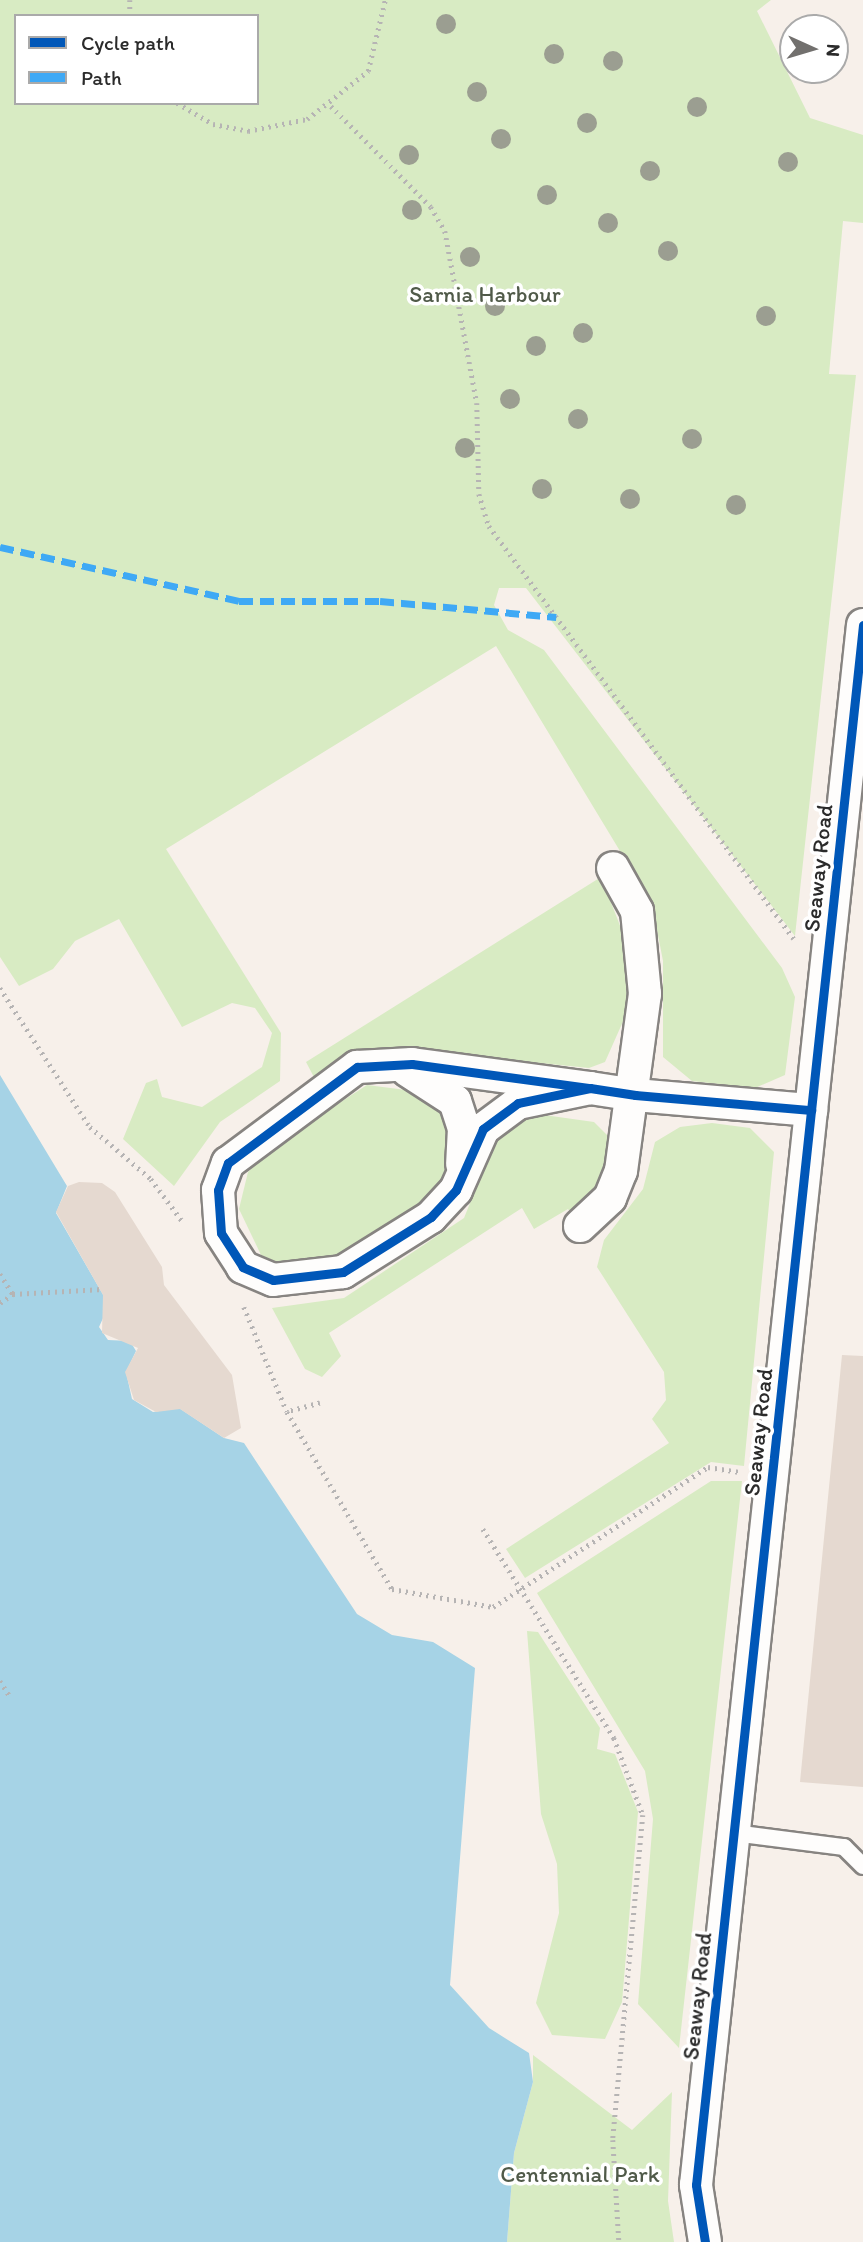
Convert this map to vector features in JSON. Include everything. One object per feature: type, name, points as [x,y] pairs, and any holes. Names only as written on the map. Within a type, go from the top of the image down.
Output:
[{"type":"street","name":"Seaway Road","points":[[705,2242],[696,2185],[863,625]]},
{"type":"street","points":[[580,1226],[610,1198],[621,1171],[635,1095],[643,937],[637,911],[613,868]]},
{"type":"street","points":[[590,1088],[518,1103],[483,1129],[456,1190],[431,1217],[361,1262],[308,1280],[273,1280],[243,1267],[221,1233],[218,1190],[234,1156],[342,1077],[385,1063],[590,1088],[635,1095],[811,1110]]},
{"type":"street","points":[[385,1063],[434,1082],[455,1101],[465,1152],[456,1190]]},
{"type":"lane","points":[[734,1833],[844,1847],[863,1866]]},
{"type":"path","points":[[180,105],[213,124],[248,131],[281,129],[331,106],[368,71],[385,0]]},
{"type":"path","points":[[331,106],[431,207],[445,231],[477,403],[479,494],[489,526],[794,939]]},
{"type":"path","points":[[0,988],[90,1127],[180,1210],[188,1237]]},
{"type":"path","points":[[0,1274],[13,1294]]},
{"type":"path","points":[[0,1303],[13,1294],[103,1289]]},
{"type":"path","points":[[236,1301],[247,1309],[286,1412],[392,1589],[493,1607],[708,1467],[772,1477]]},
{"type":"path","points":[[286,1412],[320,1403]]},
{"type":"path","points":[[483,1529],[614,1738],[643,1815],[614,2140],[619,2242]]},
{"type":"path","points":[[0,1681],[9,1695]]},
{"type":"green space","name":"Sarnia Harbour","points":[[0,0],[771,0],[757,11],[779,55],[779,84],[793,84],[810,118],[863,135],[863,223],[843,221],[829,374],[856,375],[795,936],[526,588],[499,588],[494,605],[508,630],[544,650],[782,968],[795,997],[785,1075],[755,1088],[692,1081],[663,1057],[663,961],[652,904],[496,646],[166,849],[281,1033],[280,1081],[220,1122],[174,1186],[123,1139],[146,1083],[157,1079],[162,1097],[202,1107],[262,1067],[272,1033],[255,1008],[232,1003],[182,1027],[119,919],[75,941],[53,969],[19,986],[0,957]]},
{"type":"green space","points":[[601,877],[628,946],[629,1008],[605,1062],[589,1068],[443,1053],[316,1081],[306,1062]]},
{"type":"green space","points":[[367,1085],[422,1092],[447,1120],[457,1160],[438,1197],[340,1260],[288,1267],[261,1255],[239,1209],[248,1172],[273,1146]]},
{"type":"green space","points":[[537,1114],[594,1122],[611,1139],[610,1172],[575,1219],[568,1209],[534,1229],[522,1208],[329,1333],[341,1356],[322,1377],[305,1369],[272,1308],[344,1298],[464,1218],[498,1134]]},
{"type":"green space","points":[[712,1123],[750,1128],[774,1152],[744,1466],[711,1462],[525,1578],[506,1549],[669,1443],[652,1419],[666,1400],[664,1372],[597,1267],[604,1240],[643,1189],[655,1142],[680,1127]]},
{"type":"green space","points":[[711,1481],[742,1481],[679,2048],[638,2004],[653,1819],[645,1771],[537,1593]]},
{"type":"green space","points":[[527,1631],[538,1632],[600,1728],[597,1749],[615,1754],[638,1812],[622,2002],[605,2039],[552,2035],[536,2003],[559,1913],[557,1864],[541,1814]]},
{"type":"green space","name":"Centennial Park","points":[[533,2055],[632,2130],[672,2092],[668,2201],[674,2242],[507,2242],[514,2153],[533,2082]]},
{"type":"water","points":[[0,1075],[67,1186],[56,1213],[109,1305],[99,1327],[108,1340],[130,1341],[136,1351],[126,1372],[132,1399],[153,1412],[179,1408],[224,1438],[244,1443],[357,1614],[392,1635],[433,1642],[475,1668],[450,1985],[489,2028],[529,2053],[533,2082],[514,2153],[507,2242],[0,2242]]},
{"type":"building","points":[[79,1182],[102,1183],[115,1192],[162,1267],[164,1285],[232,1375],[241,1428],[224,1438],[180,1409],[156,1412],[134,1400],[125,1372],[138,1348],[102,1333],[103,1295],[56,1212],[68,1186]]},
{"type":"building","points":[[842,1355],[863,1356],[863,1787],[800,1782]]},
{"type":"marked path","points":[[0,547],[239,601],[380,601],[556,617]]},
{"type":"cycle path","points":[[705,2242],[696,2185],[863,625]]},
{"type":"cycle path","points":[[590,1088],[518,1103],[483,1129],[456,1190],[431,1217],[343,1272],[273,1280],[243,1267],[221,1233],[218,1190],[228,1163],[357,1067],[412,1064],[590,1088],[635,1095],[811,1110]]}]
